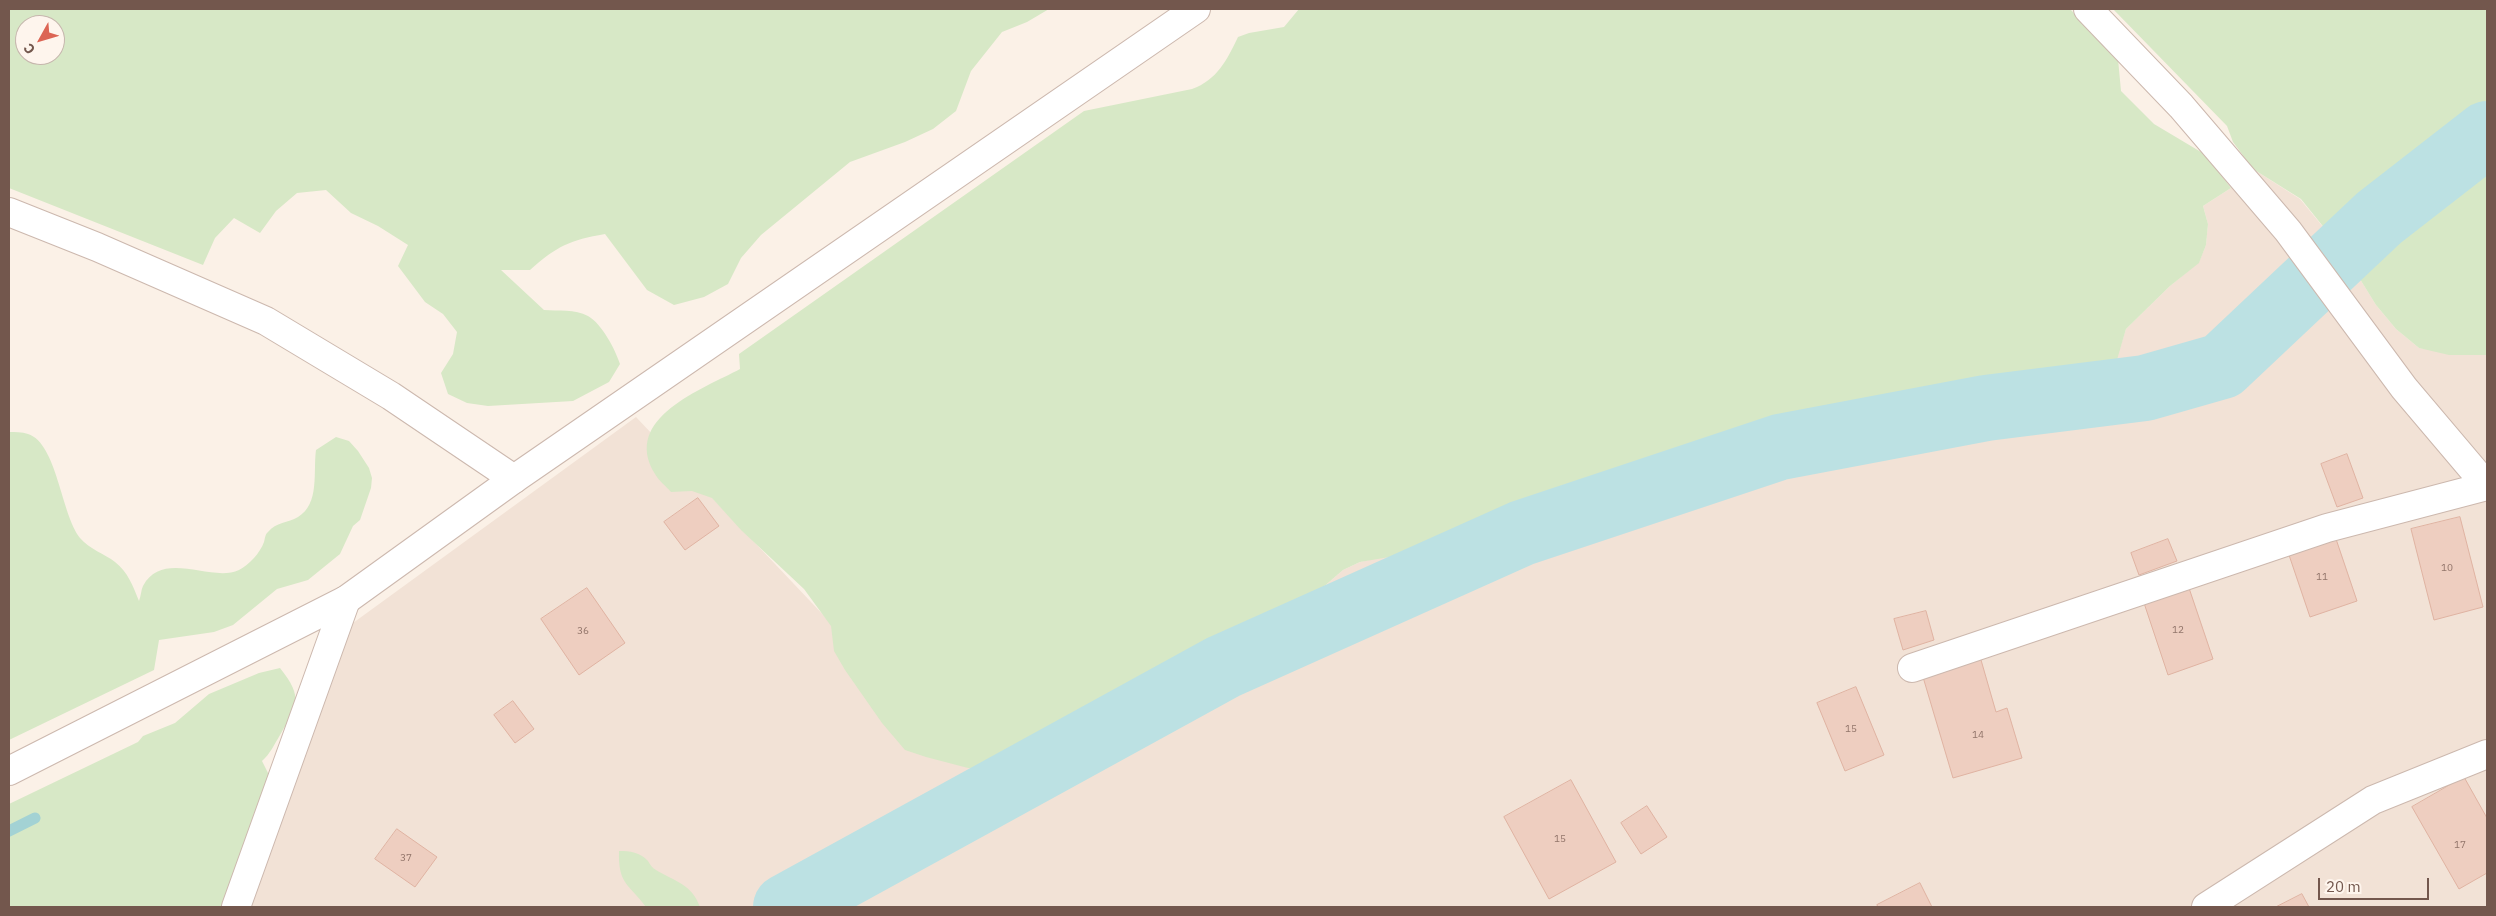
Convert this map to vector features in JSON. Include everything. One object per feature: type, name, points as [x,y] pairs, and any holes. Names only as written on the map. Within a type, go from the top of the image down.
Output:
[{"type":"street","points":[[9,771],[346,600],[514,479],[1196,9]]},
{"type":"street","points":[[1912,668],[2327,528],[2487,486],[2404,388],[2288,231],[2181,106],[2088,9]]},
{"type":"street","points":[[9,212],[97,247],[266,321],[392,396],[514,479]]},
{"type":"street","points":[[236,907],[346,600]]},
{"type":"street","points":[[2206,907],[2373,800],[2487,754]]},
{"type":"shaded area","points":[[2253,169],[2300,199],[2342,250],[2376,305],[2396,329],[2419,348],[2487,355],[2487,907],[250,907],[353,623],[636,417],[968,768],[991,770],[1030,757],[1054,727],[1072,718],[1110,708],[1161,678],[1181,676],[1206,666],[1223,667],[1248,638],[1278,613],[1313,596],[1343,570],[1360,562],[1425,547],[1443,539],[1498,526],[1528,502],[1563,485],[1641,468],[1678,456],[1761,446],[1777,435],[1796,427],[1838,425],[1880,418],[1897,407],[1920,400],[1941,400],[2001,390],[2039,378],[2059,378],[2079,382],[2120,348],[2126,329],[2170,286],[2199,262],[2206,245],[2208,224],[2203,206],[2231,188]]},
{"type":"green space","points":[[9,9],[1049,9],[1027,22],[1002,32],[971,71],[956,111],[933,129],[905,142],[850,162],[761,235],[741,258],[728,284],[704,297],[674,305],[647,290],[605,234],[564,245],[530,270],[501,270],[544,310],[572,311],[588,316],[603,331],[615,351],[620,364],[609,382],[573,401],[488,406],[467,403],[448,394],[441,373],[453,354],[457,332],[443,314],[425,302],[398,266],[408,245],[378,226],[351,213],[326,190],[297,193],[276,211],[260,233],[234,218],[215,238],[203,265],[9,188]]},
{"type":"green space","points":[[1299,9],[2070,9],[2118,59],[2121,91],[2154,124],[2206,155],[2231,188],[2203,206],[2208,224],[2206,245],[2199,263],[2170,286],[2126,329],[2114,370],[2098,379],[2079,382],[2059,378],[2039,378],[1981,395],[1960,399],[1919,400],[1897,407],[1880,418],[1838,425],[1796,427],[1777,435],[1761,446],[1678,456],[1641,468],[1563,485],[1528,502],[1483,537],[1443,539],[1407,554],[1360,562],[1343,570],[1313,596],[1278,613],[1248,638],[1223,667],[1206,666],[1181,676],[1161,678],[1110,708],[1072,718],[1054,727],[1030,757],[991,770],[968,768],[905,750],[882,723],[845,670],[834,651],[831,626],[804,589],[741,530],[712,498],[692,491],[671,492],[658,479],[647,454],[649,437],[657,421],[688,396],[740,369],[739,354],[1084,111],[1192,89],[1201,85],[1215,75],[1230,54],[1238,37],[1249,33],[1284,27]]},
{"type":"green space","points":[[2113,9],[2487,9],[2487,355],[2449,355],[2419,348],[2396,329],[2376,305],[2342,250],[2301,199],[2253,169],[2233,142],[2227,126]]},
{"type":"green space","points":[[9,432],[26,433],[38,440],[46,451],[52,465],[68,513],[80,538],[120,566],[130,580],[139,601],[143,586],[152,575],[162,570],[175,568],[228,573],[239,570],[247,565],[260,550],[266,534],[271,529],[278,524],[298,517],[310,504],[313,496],[316,450],[336,437],[349,441],[358,451],[369,468],[372,478],[371,488],[360,520],[353,526],[340,554],[308,580],[277,589],[233,625],[214,632],[159,640],[154,670],[9,740]]},
{"type":"green space","points":[[280,668],[293,687],[295,695],[294,709],[272,749],[262,761],[272,781],[224,907],[9,907],[9,804],[138,742],[143,736],[175,723],[209,694],[259,673]]},
{"type":"green space","points":[[619,851],[631,852],[642,856],[655,869],[687,888],[697,899],[700,907],[646,907],[622,877]]},
{"type":"building","points":[[2347,454],[2363,498],[2337,507],[2321,464]]},
{"type":"building","points":[[698,498],[719,526],[685,550],[664,522]]},
{"type":"building","points":[[2460,517],[2483,607],[2434,620],[2411,529]]},
{"type":"building","points":[[2335,536],[2357,601],[2310,617],[2288,552]]},
{"type":"building","points":[[2168,539],[2177,561],[2139,575],[2131,553]]},
{"type":"building","points":[[2188,585],[2213,659],[2168,675],[2143,600]]},
{"type":"building","points":[[587,588],[625,643],[579,675],[541,619]]},
{"type":"building","points":[[1926,611],[1934,640],[1903,650],[1894,619]]},
{"type":"building","points":[[1981,660],[1996,712],[2007,708],[2022,758],[1953,778],[1923,677]]},
{"type":"building","points":[[1856,687],[1884,755],[1845,771],[1817,703]]},
{"type":"building","points":[[513,701],[534,729],[515,743],[494,715]]},
{"type":"building","points":[[2464,777],[2487,818],[2487,873],[2459,889],[2412,807]]},
{"type":"building","points":[[1571,780],[1616,862],[1549,899],[1504,817]]},
{"type":"building","points":[[1647,806],[1667,837],[1641,854],[1621,823]]},
{"type":"building","points":[[397,829],[437,857],[415,887],[375,859]]},
{"type":"building","points":[[1920,883],[1932,907],[1878,907],[1877,905]]},
{"type":"building","points":[[2302,894],[2309,907],[2276,907]]},
{"type":"waterway","points":[[786,907],[1223,667],[1522,533],[1780,447],[1986,408],[2145,388],[2222,366],[2379,218],[2487,134]]},
{"type":"waterway","points":[[9,831],[35,818]]}]
